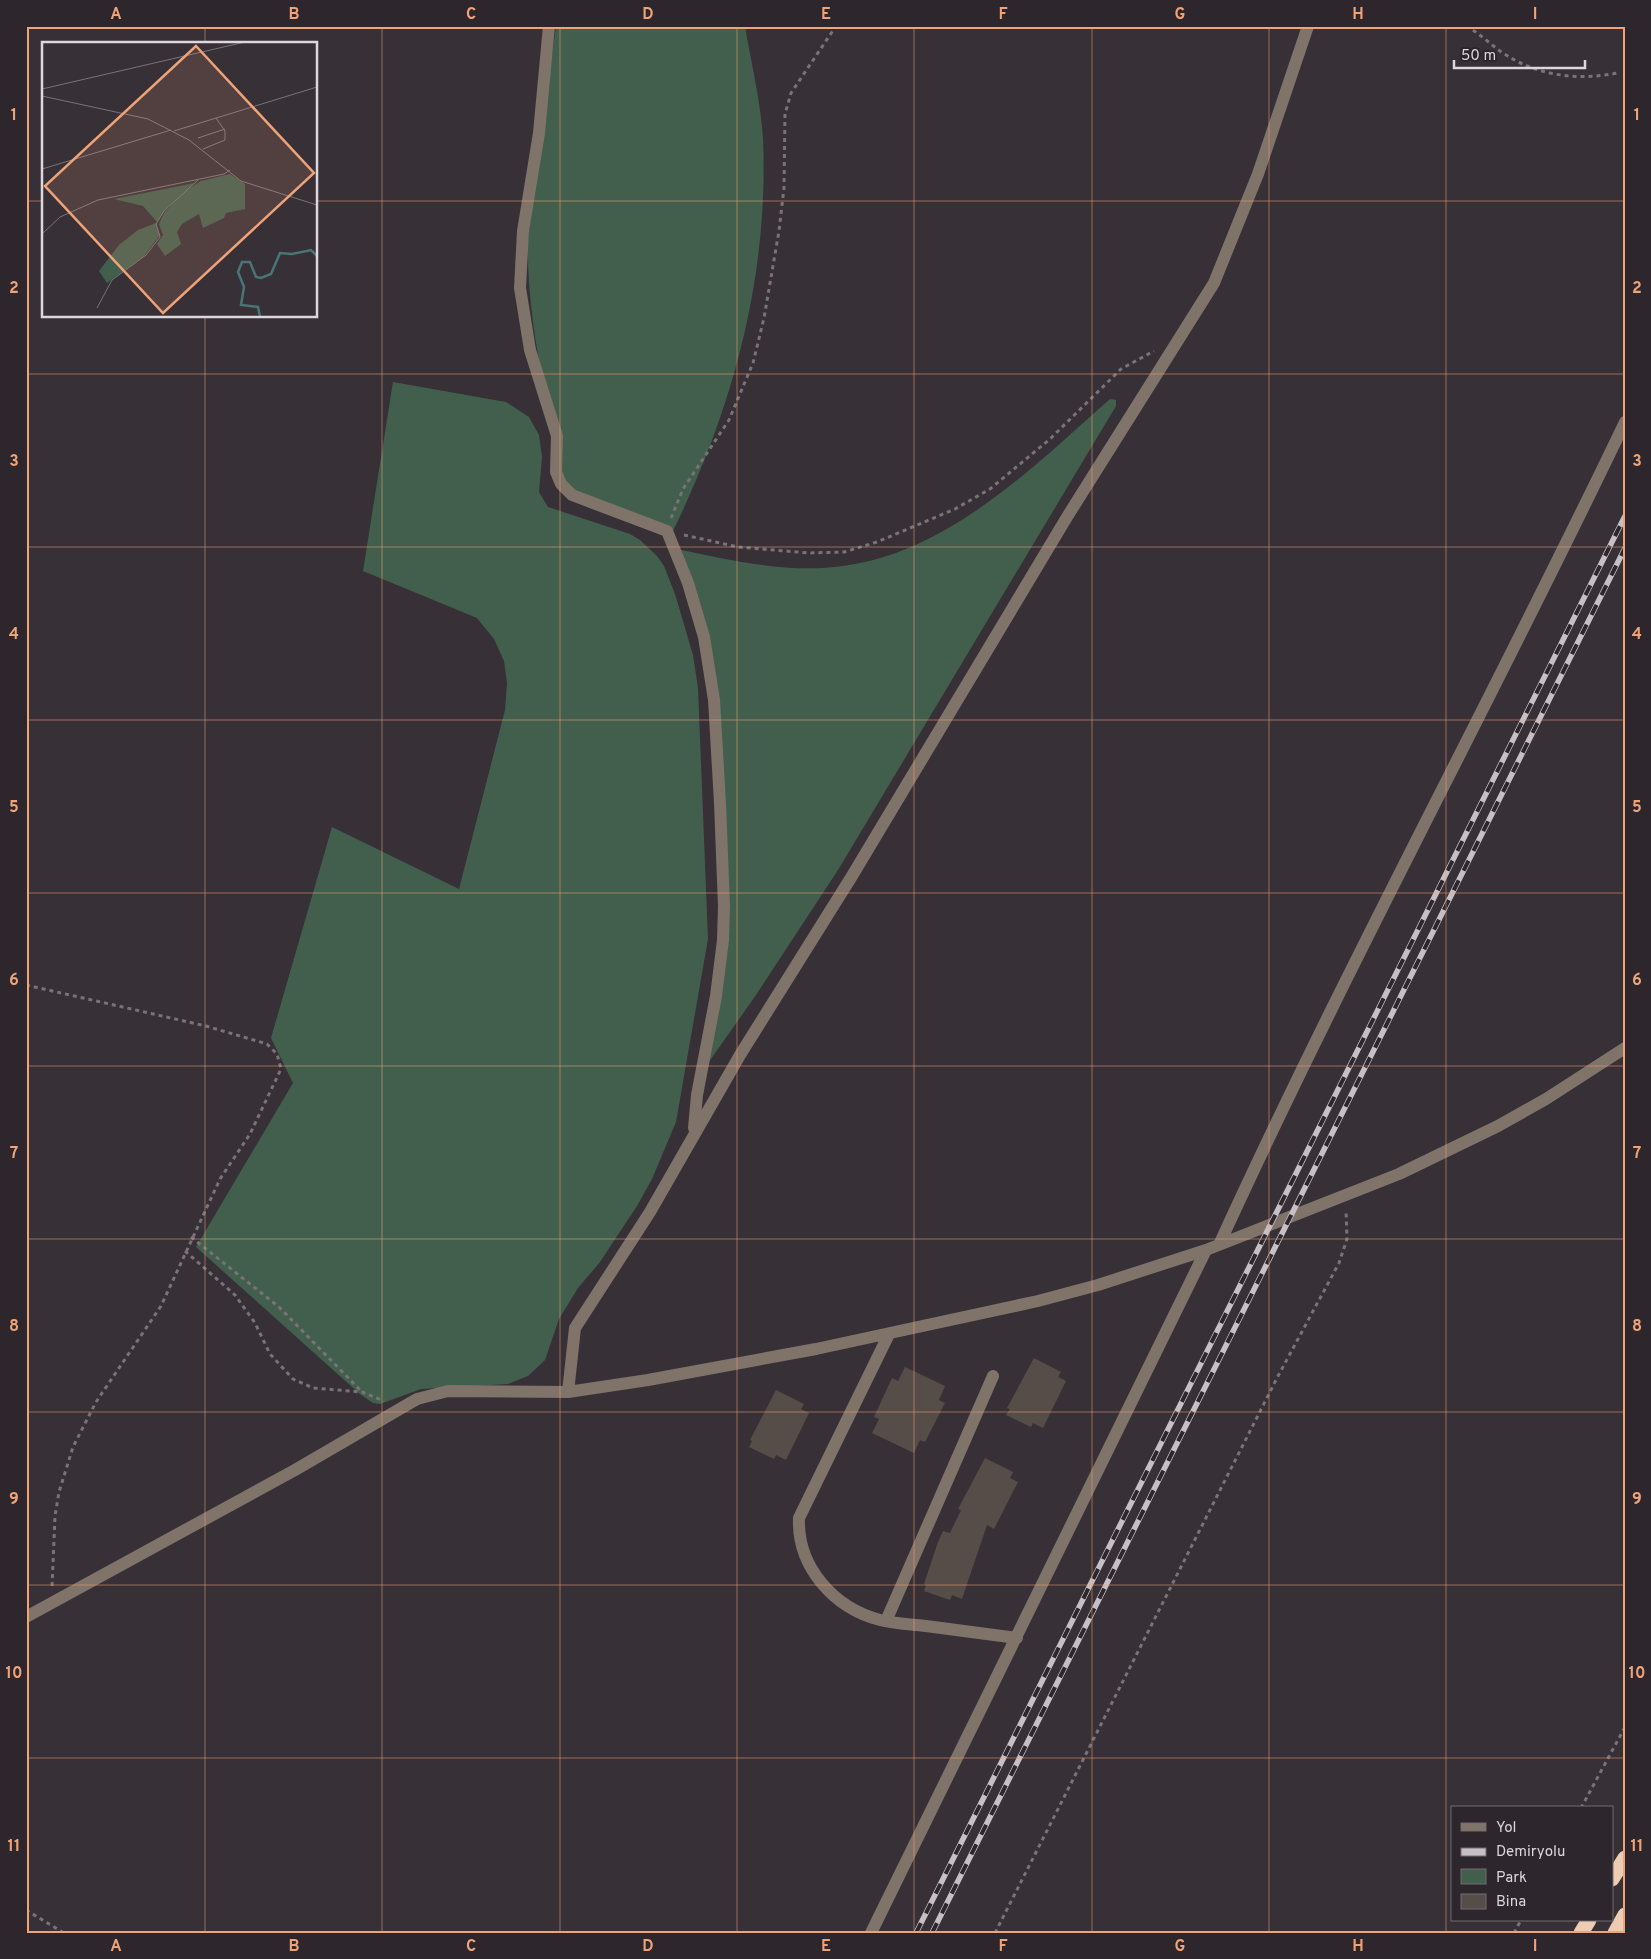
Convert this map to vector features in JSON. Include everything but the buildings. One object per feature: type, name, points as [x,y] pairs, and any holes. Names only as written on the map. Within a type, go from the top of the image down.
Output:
[{"type":"highway","points":[[1614,1876],[1625,1858]]},
{"type":"highway","points":[[1615,1933],[1625,1915]]},
{"type":"highway","points":[[1581,1933],[1588,1922]]},
{"type":"street","points":[[549,26],[539,133],[523,231],[520,288],[530,350],[557,436],[556,472],[561,484],[572,495],[667,531],[688,583],[704,637],[714,700],[724,906],[716,996],[698,1095],[694,1133]]},
{"type":"street","points":[[568,1392],[575,1328],[650,1212],[694,1133],[934,742],[1067,517],[1214,283],[1258,174],[1308,26]]},
{"type":"street","points":[[1219,1245],[1273,1127],[1557,564],[1625,422]]},
{"type":"street","points":[[26,1617],[295,1470],[396,1409],[417,1399],[448,1391],[568,1392],[736,1364],[889,1334],[1038,1301],[1098,1284],[1206,1250],[1399,1174],[1498,1126],[1625,1048]]},
{"type":"street","points":[[871,1933],[1206,1250]]},
{"type":"street","points":[[889,1334],[800,1518],[799,1530],[803,1554],[808,1565],[832,1593],[855,1610],[886,1621],[1017,1638]]},
{"type":"street","points":[[886,1621],[993,1376]]},
{"type":"path","points":[[836,26],[791,93],[787,103],[785,114],[784,188],[780,231],[764,318],[753,363],[729,420],[684,489],[667,531],[738,547],[809,553],[844,552],[869,545],[955,509],[990,488],[1050,439],[1121,369],[1149,353],[1176,344]]},
{"type":"path","points":[[1466,26],[1515,60],[1548,73],[1583,77],[1618,73]]},
{"type":"path","points":[[26,985],[206,1026],[267,1044],[277,1054],[281,1069],[250,1134],[220,1180],[191,1238],[161,1306],[96,1402],[73,1447],[61,1485],[55,1516],[52,1603]]},
{"type":"path","points":[[995,1933],[1276,1378],[1339,1263],[1347,1239],[1348,1225],[1342,1198]]},
{"type":"path","points":[[191,1238],[279,1307],[322,1348],[362,1392]]},
{"type":"path","points":[[185,1251],[242,1304],[255,1324],[270,1354],[284,1371],[304,1385],[313,1388],[362,1392],[374,1396],[396,1409]]},
{"type":"path","points":[[1583,1806],[1625,1727]]},
{"type":"path","points":[[26,1910],[64,1933]]},
{"type":"green space","points":[[556,26],[745,26],[758,97],[763,139],[760,241],[753,291],[743,340],[713,437],[673,531],[575,495],[563,478],[544,389],[530,299],[528,269],[528,238]]},
{"type":"green space","points":[[393,382],[506,402],[529,417],[539,435],[542,457],[539,492],[548,507],[630,534],[640,540],[657,556],[664,566],[675,594],[693,655],[698,688],[708,939],[676,1122],[652,1179],[637,1206],[600,1262],[578,1288],[559,1319],[545,1360],[528,1376],[508,1384],[421,1389],[380,1404],[373,1403],[361,1395],[196,1247],[293,1083],[271,1038],[332,827],[459,889],[505,710],[507,683],[504,661],[494,639],[477,618],[363,571]]},
{"type":"green space","points":[[1110,399],[1116,400],[1116,406],[838,870],[756,995],[706,1066],[723,941],[714,694],[677,549],[759,565],[801,568],[843,566],[882,558],[919,544],[954,525],[987,503],[1051,452]]},
{"type":"railway","points":[[916,1933],[1625,516]]},
{"type":"railway","points":[[932,1933],[1625,548]]}]
